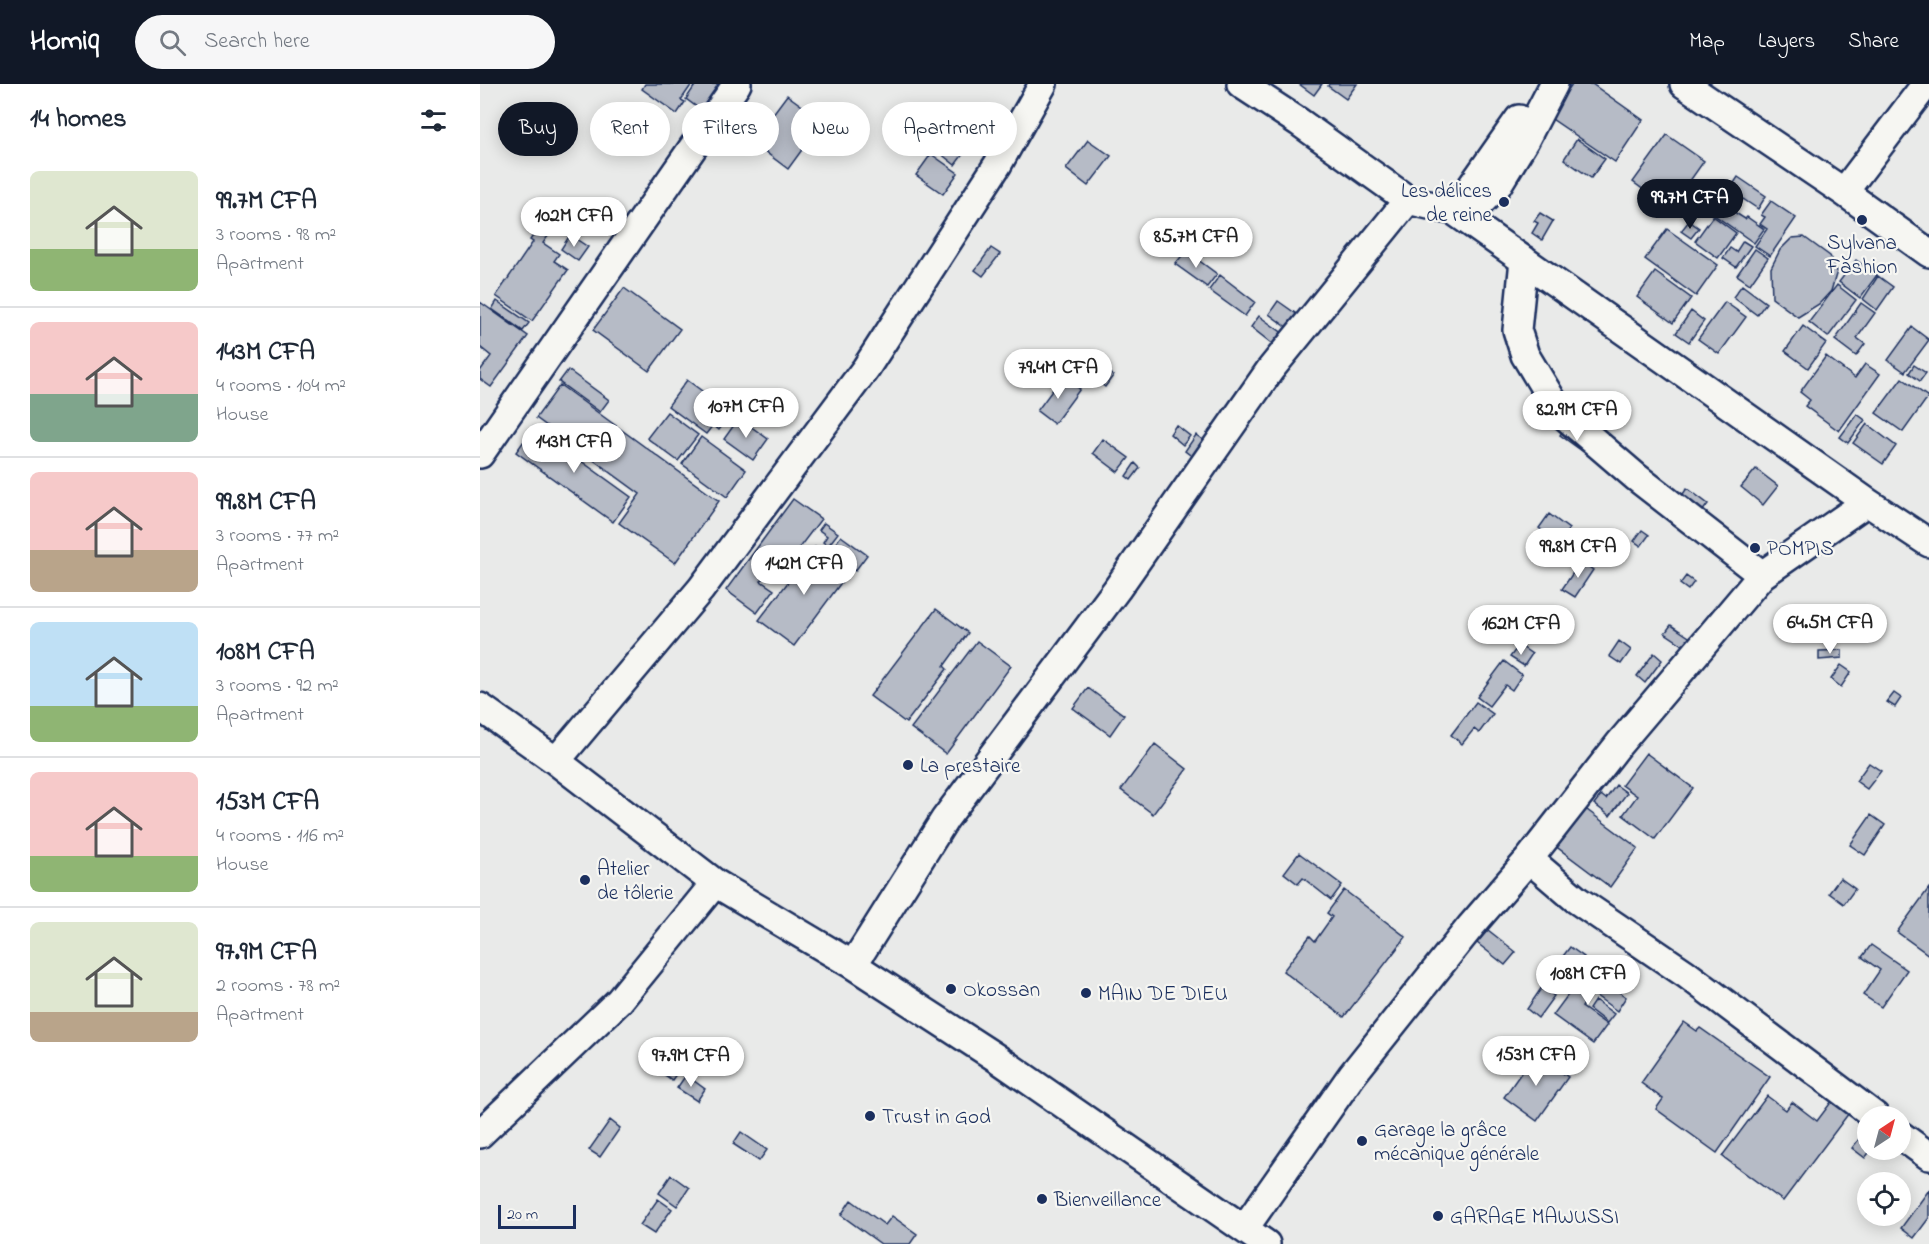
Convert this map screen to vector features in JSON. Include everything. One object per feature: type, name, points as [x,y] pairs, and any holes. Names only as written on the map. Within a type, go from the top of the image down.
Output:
[{"type":"street","points":[[480,454],[738,84]]},
{"type":"street","points":[[556,761],[701,589],[866,368],[998,164],[1043,84]]},
{"type":"street","points":[[1241,84],[1299,122],[1408,200],[1459,215],[1867,502],[1929,543]]},
{"type":"street","points":[[1459,215],[1543,84]]},
{"type":"street","points":[[1459,215],[1497,186],[1525,140],[1554,84]]},
{"type":"street","points":[[1684,84],[1844,192],[1929,254]]},
{"type":"street","points":[[1844,192],[1926,84]]},
{"type":"street","points":[[853,964],[945,819],[1117,589],[1270,370],[1408,200]]},
{"type":"street","points":[[1524,260],[1517,330],[1525,355],[1558,410],[1636,477],[1762,575]]},
{"type":"street","points":[[1244,1229],[1352,1075],[1471,926],[1529,859],[1619,744],[1762,575],[1867,502]]},
{"type":"street","points":[[480,707],[556,761],[715,883],[853,964],[1014,1070],[1266,1244]]},
{"type":"street","points":[[1529,859],[1577,900],[1686,974],[1862,1106]]},
{"type":"street","points":[[480,1134],[619,1001],[715,883]]},
{"type":"street","points":[[1911,1143],[1929,1156]]},
{"type":"building","points":[[645,84],[692,84],[681,100],[685,102],[682,102],[677,114],[670,109],[670,102],[660,102],[642,89]]},
{"type":"building","points":[[696,84],[731,84],[719,102],[690,102],[686,99]]},
{"type":"building","points":[[1299,84],[1322,84],[1314,95]]},
{"type":"building","points":[[1329,84],[1357,84],[1346,99],[1328,86]]},
{"type":"building","points":[[1572,84],[1592,84],[1643,120],[1615,162],[1549,117]]},
{"type":"building","points":[[787,95],[797,102],[791,102],[791,156],[797,156],[788,169],[771,156],[779,156],[779,106]]},
{"type":"building","points":[[1667,135],[1704,161],[1670,209],[1633,182]]},
{"type":"building","points":[[1577,139],[1605,159],[1591,178],[1564,159]]},
{"type":"building","points":[[1088,140],[1111,156],[1088,186],[1066,169]]},
{"type":"building","points":[[930,156],[934,156],[958,173],[943,194],[916,175]]},
{"type":"building","points":[[944,156],[962,156],[955,165]]},
{"type":"building","points":[[1738,177],[1766,196],[1758,209],[1743,199],[1734,212],[1745,219],[1747,217],[1764,229],[1754,243],[1713,214]]},
{"type":"building","points":[[1771,201],[1796,218],[1770,256],[1755,246],[1767,229],[1760,224],[1765,217],[1761,215]]},
{"type":"building","points":[[1540,213],[1553,221],[1542,240],[1532,233],[1538,223],[1534,221]]},
{"type":"building","points":[[1713,216],[1736,233],[1718,258],[1695,241]]},
{"type":"building","points":[[546,217],[557,224],[543,243],[559,254],[554,261],[568,270],[532,321],[496,296],[533,242],[530,240]]},
{"type":"building","points":[[1689,221],[1699,228],[1691,238],[1681,231]]},
{"type":"building","points":[[1667,229],[1718,265],[1696,296],[1645,259]]},
{"type":"building","points":[[570,235],[588,247],[578,261],[561,249]]},
{"type":"building","points":[[1804,237],[1830,256],[1837,271],[1831,291],[1819,304],[1798,317],[1772,298],[1771,268],[1780,250],[1792,238]]},
{"type":"building","points":[[1743,241],[1751,246],[1736,267],[1723,258],[1730,248],[1736,252]]},
{"type":"building","points":[[991,248],[1000,254],[983,276],[975,270]]},
{"type":"building","points":[[1755,249],[1768,258],[1750,284],[1737,275]]},
{"type":"building","points":[[1186,251],[1217,274],[1207,287],[1175,264]]},
{"type":"building","points":[[1856,260],[1877,275],[1860,298],[1839,282]]},
{"type":"building","points":[[1655,272],[1691,298],[1673,323],[1637,297]]},
{"type":"building","points":[[1220,275],[1255,302],[1245,316],[1209,290]]},
{"type":"building","points":[[1878,276],[1893,287],[1877,310],[1863,299]]},
{"type":"building","points":[[1742,285],[1766,303],[1757,315],[1733,297]]},
{"type":"building","points":[[1837,285],[1856,300],[1828,337],[1809,322]]},
{"type":"building","points":[[624,288],[680,329],[649,371],[593,330]]},
{"type":"building","points":[[497,301],[529,323],[523,331],[492,309]]},
{"type":"building","points":[[1278,301],[1302,318],[1292,331],[1269,314]]},
{"type":"building","points":[[480,302],[528,336],[491,387],[480,379],[480,371],[491,356],[480,347]]},
{"type":"building","points":[[1725,302],[1746,317],[1719,354],[1698,339]]},
{"type":"building","points":[[1861,303],[1875,313],[1857,338],[1865,344],[1856,356],[1835,340]]},
{"type":"building","points":[[1691,311],[1704,321],[1689,342],[1676,333]]},
{"type":"building","points":[[1259,316],[1284,334],[1275,346],[1251,327]]},
{"type":"building","points":[[1803,326],[1826,343],[1808,368],[1785,351]]},
{"type":"building","points":[[1912,327],[1929,340],[1905,372],[1888,360]]},
{"type":"building","points":[[1082,353],[1113,376],[1105,387],[1073,363]]},
{"type":"building","points":[[1826,356],[1855,378],[1865,364],[1880,374],[1839,431],[1805,406],[1810,400],[1800,392]]},
{"type":"building","points":[[1914,365],[1926,373],[1920,381],[1909,373]]},
{"type":"building","points":[[568,370],[609,400],[600,412],[559,382]]},
{"type":"building","points":[[1062,377],[1080,389],[1054,424],[1037,411]]},
{"type":"building","points":[[1902,378],[1928,397],[1903,432],[1876,413]]},
{"type":"building","points":[[687,380],[732,413],[719,430],[713,425],[706,434],[668,406]]},
{"type":"building","points":[[560,385],[719,501],[675,563],[619,523],[640,494],[536,418]]},
{"type":"building","points":[[667,412],[698,435],[678,461],[647,438]]},
{"type":"building","points":[[1857,414],[1865,420],[1848,443],[1840,437]]},
{"type":"building","points":[[739,418],[768,439],[753,460],[724,439]]},
{"type":"building","points":[[1867,424],[1896,446],[1883,464],[1853,443]]},
{"type":"building","points":[[1176,425],[1190,436],[1183,445],[1170,434]]},
{"type":"building","points":[[534,427],[631,497],[613,522],[516,452]]},
{"type":"building","points":[[1565,427],[1595,448],[1589,456],[1560,435]]},
{"type":"building","points":[[1196,435],[1206,442],[1194,458],[1185,451]]},
{"type":"building","points":[[701,437],[746,470],[727,497],[682,464]]},
{"type":"building","points":[[1103,439],[1129,458],[1118,472],[1093,453]]},
{"type":"building","points":[[1135,463],[1140,468],[1131,480],[1126,476]]},
{"type":"building","points":[[1756,469],[1778,486],[1763,505],[1741,487]]},
{"type":"building","points":[[1687,488],[1708,504],[1702,512],[1681,497]]},
{"type":"building","points":[[793,499],[821,519],[786,565],[777,558],[761,581],[774,590],[757,613],[726,590]]},
{"type":"building","points":[[1549,514],[1569,529],[1559,542],[1539,528]]},
{"type":"building","points":[[824,523],[838,533],[828,546],[823,542],[827,536],[819,530]]},
{"type":"building","points":[[1642,530],[1649,535],[1641,546],[1634,541]]},
{"type":"building","points":[[841,536],[867,555],[855,571],[829,552]]},
{"type":"building","points":[[1620,536],[1628,542],[1618,553],[1611,547]]},
{"type":"building","points":[[815,547],[849,572],[794,646],[759,620]]},
{"type":"building","points":[[1581,561],[1593,570],[1575,597],[1562,589]]},
{"type":"building","points":[[1686,576],[1694,582],[1688,590],[1680,584]]},
{"type":"building","points":[[936,609],[968,633],[944,666],[947,669],[906,723],[870,696]]},
{"type":"building","points":[[1671,625],[1695,641],[1689,649],[1665,633]]},
{"type":"building","points":[[977,641],[1011,666],[946,754],[911,728]]},
{"type":"building","points":[[1619,641],[1631,650],[1621,664],[1609,656]]},
{"type":"building","points":[[1519,645],[1532,654],[1524,666],[1510,657]]},
{"type":"building","points":[[1842,650],[1842,658],[1819,660],[1819,651]]},
{"type":"building","points":[[1654,653],[1662,660],[1645,683],[1637,676]]},
{"type":"building","points":[[1504,661],[1522,675],[1512,690],[1505,685],[1489,706],[1477,697]]},
{"type":"building","points":[[1841,665],[1851,672],[1841,687],[1831,679]]},
{"type":"building","points":[[1088,688],[1124,715],[1110,735],[1073,708]]},
{"type":"building","points":[[1894,693],[1901,698],[1895,707],[1887,702]]},
{"type":"building","points":[[1476,702],[1493,714],[1479,733],[1474,729],[1462,744],[1451,735]]},
{"type":"building","points":[[1155,744],[1187,769],[1153,814],[1121,790]]},
{"type":"building","points":[[1646,753],[1693,788],[1655,839],[1623,815],[1637,796],[1622,785]]},
{"type":"building","points":[[1869,763],[1881,771],[1867,789],[1856,781]]},
{"type":"building","points":[[1616,785],[1627,793],[1610,816],[1594,804],[1601,795],[1606,799]]},
{"type":"building","points":[[1583,807],[1638,848],[1610,887],[1554,845]]},
{"type":"building","points":[[1871,815],[1885,825],[1865,855],[1850,845]]},
{"type":"building","points":[[1299,853],[1342,885],[1331,900],[1303,878],[1298,884],[1284,873]]},
{"type":"building","points":[[1840,878],[1855,889],[1844,904],[1829,893]]},
{"type":"building","points":[[1929,888],[1929,955],[1897,932]]},
{"type":"building","points":[[1344,890],[1406,937],[1344,1017],[1283,971],[1310,936],[1315,941],[1332,917],[1327,913]]},
{"type":"building","points":[[1488,930],[1516,952],[1505,965],[1477,943]]},
{"type":"building","points":[[1871,945],[1907,970],[1881,1007],[1863,995],[1880,970],[1862,957]]},
{"type":"building","points":[[1570,947],[1584,957],[1564,983],[1550,973]]},
{"type":"building","points":[[1587,969],[1626,997],[1617,1011],[1592,993],[1582,1007],[1607,1025],[1593,1044],[1553,1015]]},
{"type":"building","points":[[1542,987],[1554,996],[1538,1018],[1527,1009]]},
{"type":"building","points":[[1595,1000],[1614,1014],[1607,1023],[1589,1009]]},
{"type":"building","points":[[1684,1022],[1697,1031],[1700,1028],[1770,1077],[1717,1153],[1656,1109],[1663,1099],[1641,1083]]},
{"type":"building","points":[[1535,1053],[1568,1077],[1537,1121],[1504,1097]]},
{"type":"building","points":[[671,1055],[684,1063],[672,1080],[659,1071]]},
{"type":"building","points":[[686,1075],[705,1089],[697,1101],[677,1088]]},
{"type":"building","points":[[1767,1096],[1786,1110],[1792,1102],[1817,1121],[1832,1101],[1849,1113],[1783,1201],[1722,1156]]},
{"type":"building","points":[[610,1120],[620,1128],[600,1157],[589,1150]]},
{"type":"building","points":[[741,1132],[767,1150],[759,1161],[733,1144]]},
{"type":"building","points":[[1857,1142],[1857,1152],[1852,1148]]},
{"type":"building","points":[[671,1175],[689,1188],[677,1206],[659,1193]]},
{"type":"building","points":[[1929,1190],[1929,1218],[1914,1238],[1901,1228],[1911,1226],[1911,1214]]},
{"type":"building","points":[[658,1199],[672,1209],[654,1234],[640,1225]]},
{"type":"building","points":[[851,1200],[885,1225],[892,1216],[917,1234],[910,1244],[881,1244],[841,1215]]},
{"type":"place","name":"Les délices de reine","points":[[1504,202]]},
{"type":"place","name":"Sylvana Fashion","points":[[1862,220]]},
{"type":"place","name":"POMPIS","points":[[1755,548]]},
{"type":"place","name":"La prestaire","points":[[908,765]]},
{"type":"place","name":"Atelier de tôlerie","points":[[585,880]]},
{"type":"place","name":"Okossan","points":[[951,989]]},
{"type":"place","name":"MAIN DE DIEU","points":[[1086,993]]},
{"type":"place","name":"Trust in God","points":[[870,1116]]},
{"type":"place","name":"Garage la grâce mécanique générale","points":[[1362,1141]]},
{"type":"place","name":"Bienveillance","points":[[1042,1199]]},
{"type":"place","name":"GARAGE MAWUSSI","points":[[1438,1216]]}]
